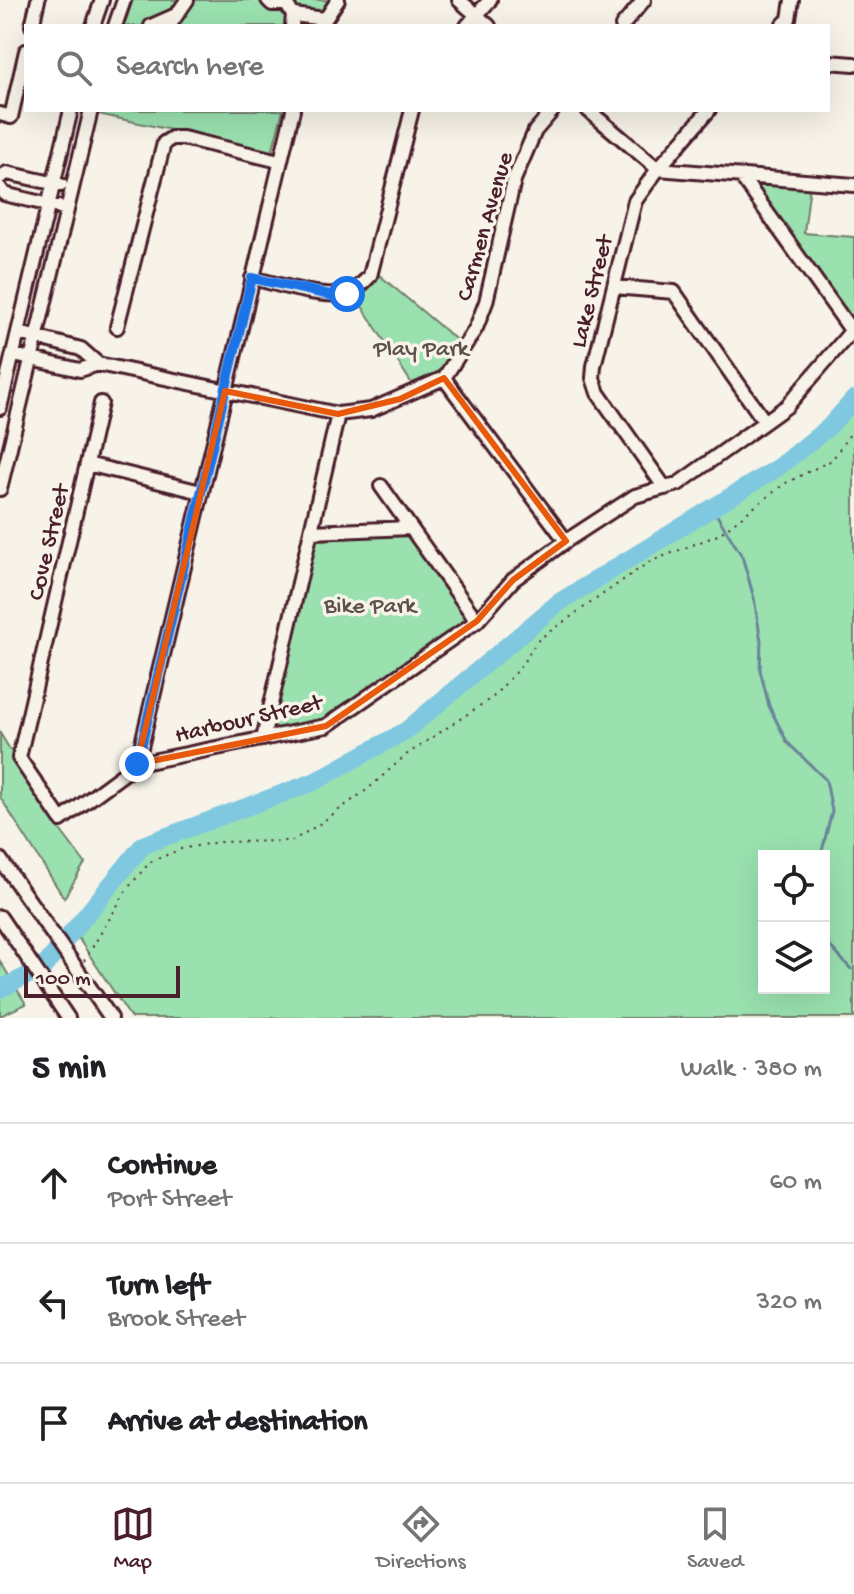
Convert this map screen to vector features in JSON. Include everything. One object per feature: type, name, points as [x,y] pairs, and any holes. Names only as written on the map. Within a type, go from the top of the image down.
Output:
[{"type":"street","points":[[32,24],[38,0]]},
{"type":"street","points":[[94,24],[102,0]]},
{"type":"street","points":[[116,24],[124,0]]},
{"type":"street","points":[[171,24],[187,0]]},
{"type":"street","points":[[268,0],[289,11],[323,22],[338,0]]},
{"type":"street","points":[[459,0],[487,24]]},
{"type":"street","points":[[469,24],[490,0]]},
{"type":"street","points":[[624,24],[644,0]]},
{"type":"street","points":[[784,24],[789,19],[792,0]]},
{"type":"street","points":[[156,24],[179,14]]},
{"type":"street","points":[[5,116],[24,57]]},
{"type":"street","points":[[830,62],[854,64]]},
{"type":"street","points":[[0,408],[71,112]]},
{"type":"street","points":[[0,489],[91,112]]},
{"type":"street","points":[[137,764],[292,112]]},
{"type":"street","points":[[252,278],[330,295],[347,294],[370,276],[411,112]]},
{"type":"street","name":"Carmen Avenue","points":[[444,378],[476,328],[486,302],[514,180],[535,131],[551,112]]},
{"type":"street","points":[[590,112],[658,169],[854,185]]},
{"type":"street","name":"Lake Street","points":[[665,488],[598,393],[593,378],[594,366],[635,201],[707,112]]},
{"type":"street","points":[[117,327],[164,143],[172,138],[183,138],[279,161]]},
{"type":"street","points":[[0,177],[7,173],[72,188]]},
{"type":"street","points":[[741,176],[852,329]]},
{"type":"street","points":[[0,188],[4,194],[67,209]]},
{"type":"street","points":[[614,287],[674,292],[765,422]]},
{"type":"street","name":"Harbour Street","points":[[61,820],[137,764],[326,726],[477,621],[513,580],[566,541],[635,496],[678,484],[787,406],[852,329]]},
{"type":"street","points":[[19,333],[81,349],[98,364],[338,414],[371,410],[444,378],[566,541]]},
{"type":"street","points":[[14,355],[80,370],[98,364]]},
{"type":"street","name":"Cove Street","points":[[61,820],[19,758],[101,403]]},
{"type":"street","points":[[263,739],[338,414]]},
{"type":"street","points":[[87,464],[201,492]]},
{"type":"street","points":[[381,486],[477,621]]},
{"type":"street","points":[[311,532],[411,528]]},
{"type":"street","points":[[0,859],[111,1018]]},
{"type":"street","points":[[0,917],[68,1018]]},
{"type":"path","points":[[48,988],[75,966],[108,925],[128,888],[150,862],[181,849],[218,842],[292,841],[318,825],[368,789],[406,755],[493,697],[520,667],[539,639],[649,562],[718,535],[784,484],[832,460],[854,428]]},
{"type":"highlighted area","points":[[444,378],[566,541],[513,580],[477,621],[326,726],[137,764],[225,391],[338,414],[400,399]]},
{"type":"green space","points":[[133,0],[328,0],[313,24],[125,24]]},
{"type":"green space","points":[[98,112],[282,112],[272,152]]},
{"type":"green space","points":[[748,179],[810,185],[804,233],[854,237],[852,322]]},
{"type":"green space","name":"Play Park","points":[[378,274],[460,343],[442,372],[414,387],[356,297]]},
{"type":"green space","points":[[854,399],[854,1018],[131,1018],[73,930],[143,845],[314,782],[407,730],[558,603],[777,468],[829,427]]},
{"type":"green space","name":"Bike Park","points":[[408,535],[468,619],[325,718],[271,731],[315,540]]},
{"type":"green space","points":[[0,733],[52,819],[85,863],[64,898],[0,797]]},
{"type":"green space","points":[[0,961],[26,1004],[0,1016]]},
{"type":"waterway","points":[[0,989],[43,968],[143,845],[314,782],[407,730],[558,603],[777,468],[829,427],[854,399]]},
{"type":"waterway","points":[[713,509],[742,556],[754,598],[761,641],[760,670],[769,706],[787,742],[826,780],[832,811],[822,850]]},
{"type":"waterway","points":[[830,946],[851,969]]},
{"type":"route","points":[[137,764],[252,278],[330,295],[347,294]]}]
